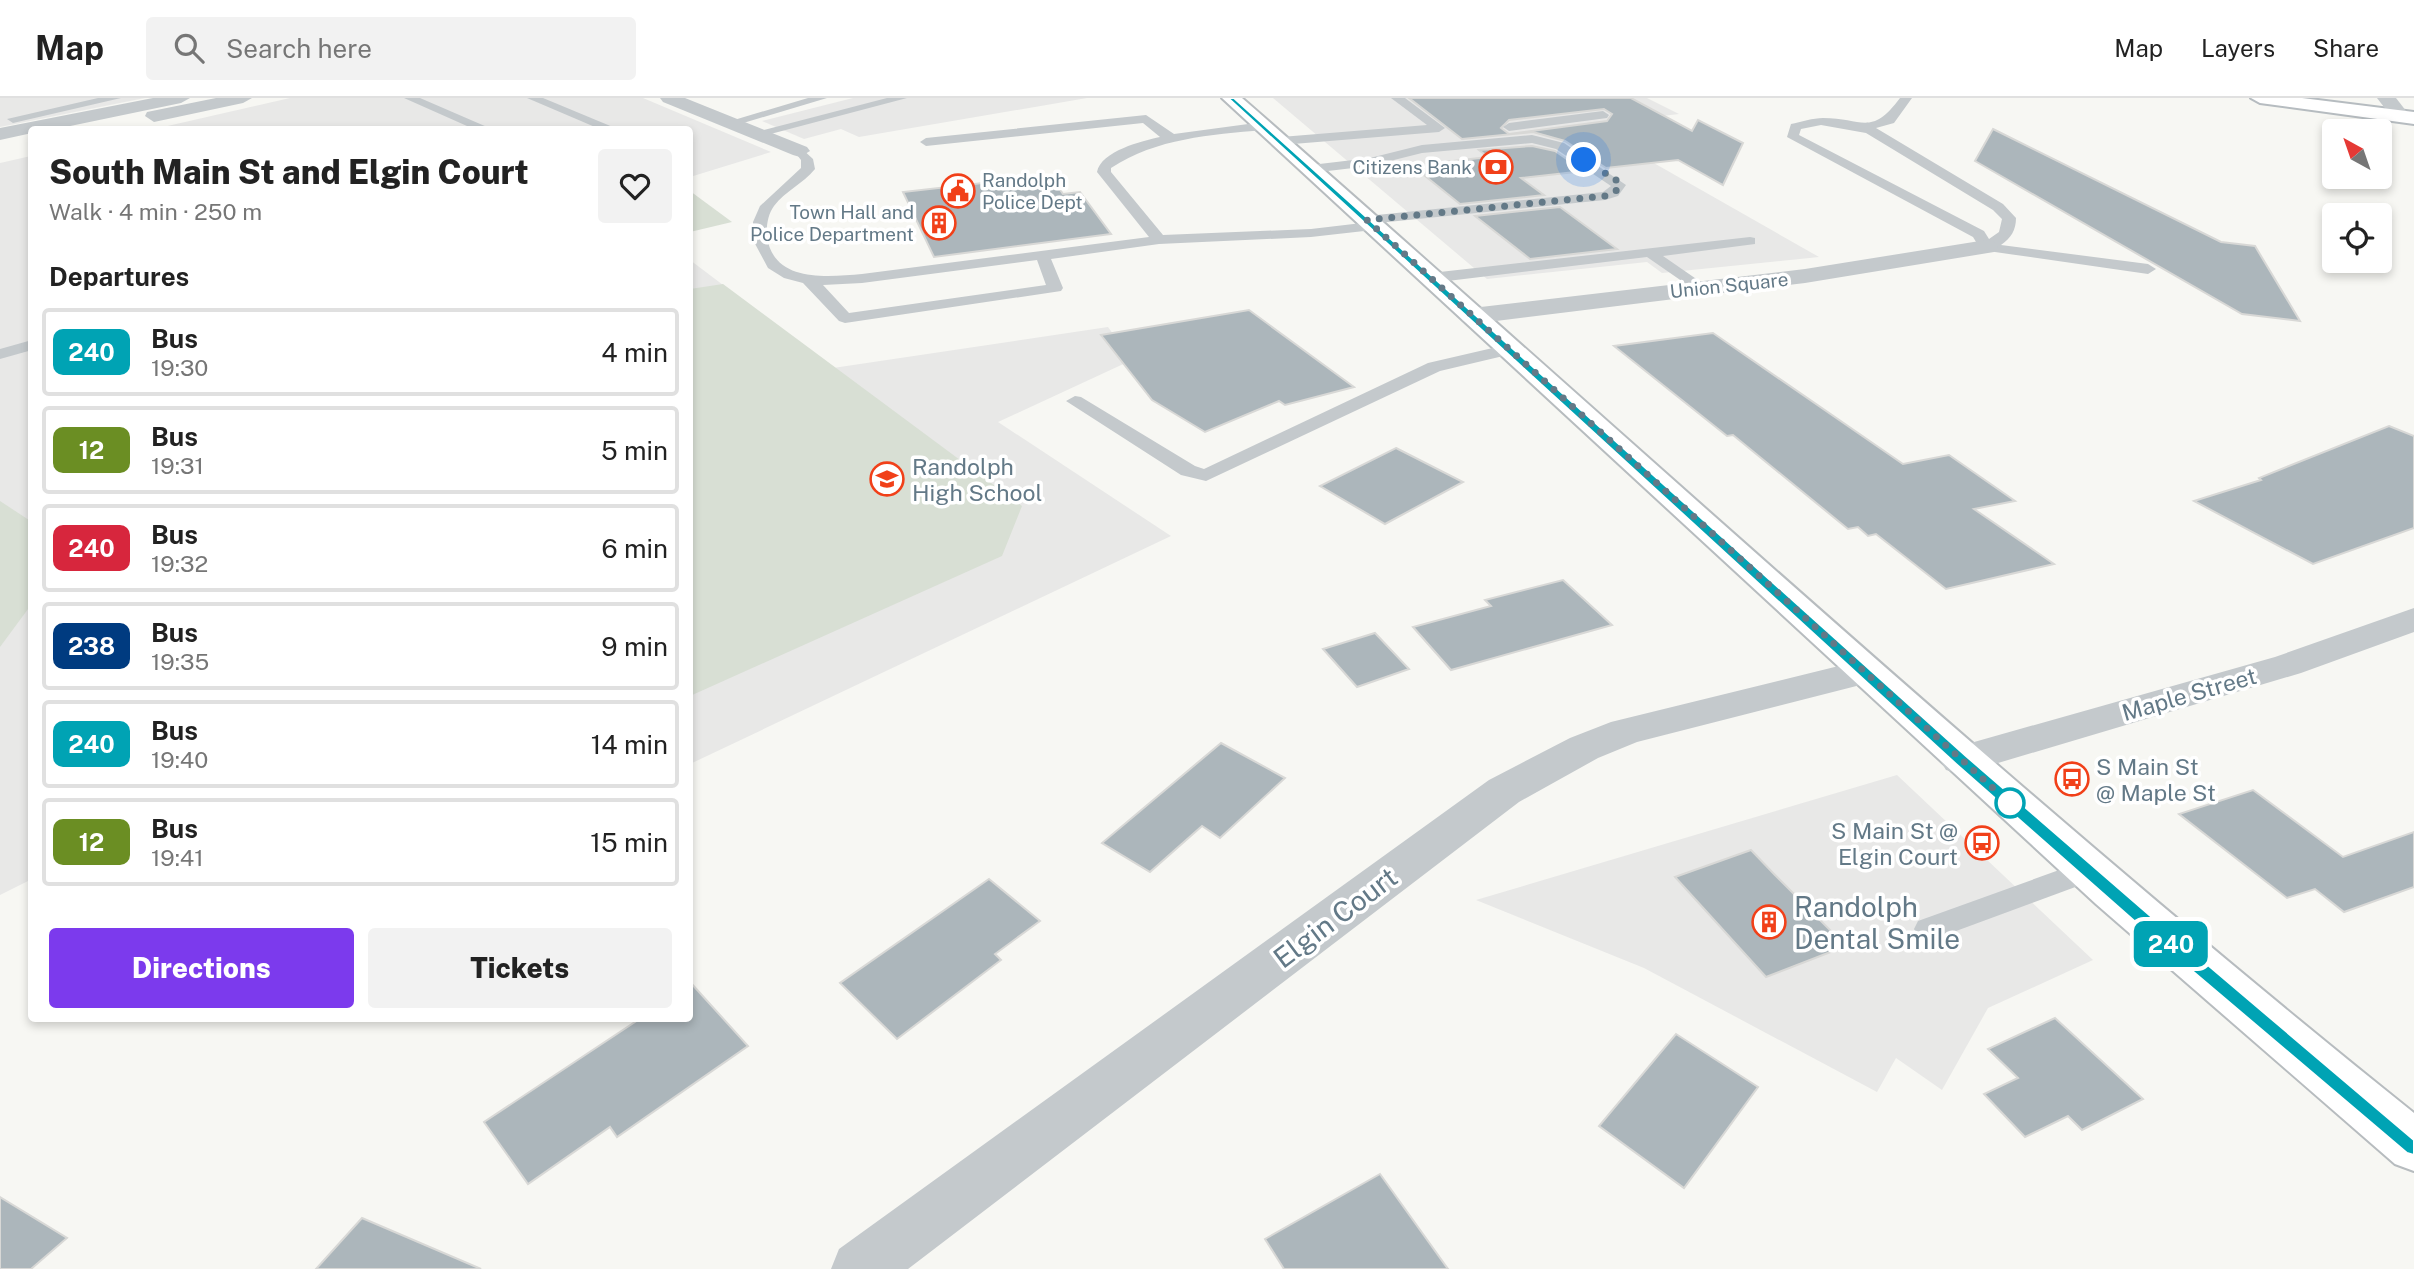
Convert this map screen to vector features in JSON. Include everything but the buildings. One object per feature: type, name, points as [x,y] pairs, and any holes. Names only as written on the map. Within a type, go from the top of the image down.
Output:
[{"type":"main road","points":[[1231,98],[1961,760],[2087,871],[2414,1146]]},
{"type":"main road","points":[[2260,98],[2407,117]]},
{"type":"street","points":[[32,126],[181,98]]},
{"type":"street","points":[[109,126],[243,98]]},
{"type":"street","points":[[669,98],[800,151]]},
{"type":"street","points":[[2386,98],[2407,117]]},
{"type":"street","points":[[0,134],[21,128]]},
{"type":"street","points":[[0,149],[21,128]]},
{"type":"street","name":"Union Square","points":[[1472,316],[1805,276],[1986,247]]},
{"type":"street","name":"Maple Street","points":[[1961,760],[2288,665],[2414,619]]},
{"type":"street","name":"Elgin Court","points":[[860,1269],[1504,791],[1584,748],[1625,732],[1863,672]]},
{"type":"lane","points":[[21,128],[115,98]]},
{"type":"lane","points":[[410,98],[478,126]]},
{"type":"lane","points":[[533,98],[604,126]]},
{"type":"lane","points":[[730,123],[821,98]]},
{"type":"lane","points":[[755,134],[901,98]]},
{"type":"lane","points":[[1159,240],[1104,169],[1114,160],[1174,138],[1445,129],[1396,98]]},
{"type":"lane","points":[[1865,128],[1887,122],[1906,98]]},
{"type":"lane","points":[[1478,130],[1603,115]]},
{"type":"lane","points":[[926,142],[1146,119],[1158,131],[1174,138]]},
{"type":"lane","points":[[1814,122],[1843,123],[1865,128],[2005,212],[2009,218],[2008,229],[2000,239],[1986,247],[1979,234],[1800,143],[1792,134],[1795,127],[1814,122]]},
{"type":"lane","points":[[800,151],[807,159],[808,169],[770,201],[763,211],[759,229],[763,250],[772,264],[788,274],[808,279],[860,277],[1159,240],[1304,233],[1605,196],[1619,189],[1616,180],[1554,144],[1517,139],[1422,149],[1370,162]]},
{"type":"lane","points":[[1477,153],[1554,144]]},
{"type":"lane","points":[[1311,169],[1443,156]]},
{"type":"lane","points":[[1431,278],[1750,241]]},
{"type":"lane","points":[[1986,247],[2148,269]]},
{"type":"lane","points":[[1650,253],[1699,288]]},
{"type":"lane","points":[[808,279],[845,318],[1055,288],[1042,255]]},
{"type":"lane","points":[[0,354],[28,346]]},
{"type":"lane","points":[[1075,401],[1188,471],[1206,475],[1434,368],[1463,358],[1510,349]]},
{"type":"lane","points":[[1929,929],[2087,871]]},
{"type":"shaded area","points":[[0,98],[145,98],[0,127]]},
{"type":"shaded area","points":[[290,98],[643,98],[771,152],[693,176],[693,126],[168,126]]},
{"type":"shaded area","points":[[853,98],[1087,98],[859,137],[841,129],[804,139],[762,121]]},
{"type":"shaded area","points":[[1273,98],[1647,98],[1679,114],[1587,125],[1819,257],[1662,273],[1647,262],[1487,279]]},
{"type":"shaded area","points":[[28,157],[28,881],[0,895],[0,163]]},
{"type":"shaded area","points":[[693,193],[732,222],[693,231]]},
{"type":"shaded area","name":"Randolph High School","points":[[693,262],[833,368],[1108,327],[1132,360],[998,422],[1171,536],[693,763]]},
{"type":"shaded area","points":[[723,284],[1022,506],[1002,556],[693,695],[693,289]]},
{"type":"shaded area","points":[[0,501],[28,519],[28,609],[0,647]]},
{"type":"shaded area","points":[[1897,775],[2093,960],[1988,1008],[1942,1090],[1896,1058],[1877,1092],[1644,968],[1476,900]]},
{"type":"bus line","name":"240","points":[[1231,98],[1961,760],[2163,936],[2414,1146]]},
{"type":"place","name":"Citizens Bank","points":[[1496,167]]},
{"type":"place","name":"Randolph Police Dept","points":[[958,191]]},
{"type":"place","name":"Town Hall and Police Department","points":[[939,223]]},
{"type":"place","name":"Randolph High School","points":[[887,479]]},
{"type":"place","name":"S Main St @ Maple St","points":[[2072,779]]},
{"type":"place","name":"S Main St @ Elgin Court","points":[[1982,843]]},
{"type":"place","name":"Randolph Dental Smile","points":[[1769,922]]},
{"type":"route","points":[[1584,160],[1616,180],[1619,189],[1605,196],[1367,220],[2015,808],[2010,803]]}]
